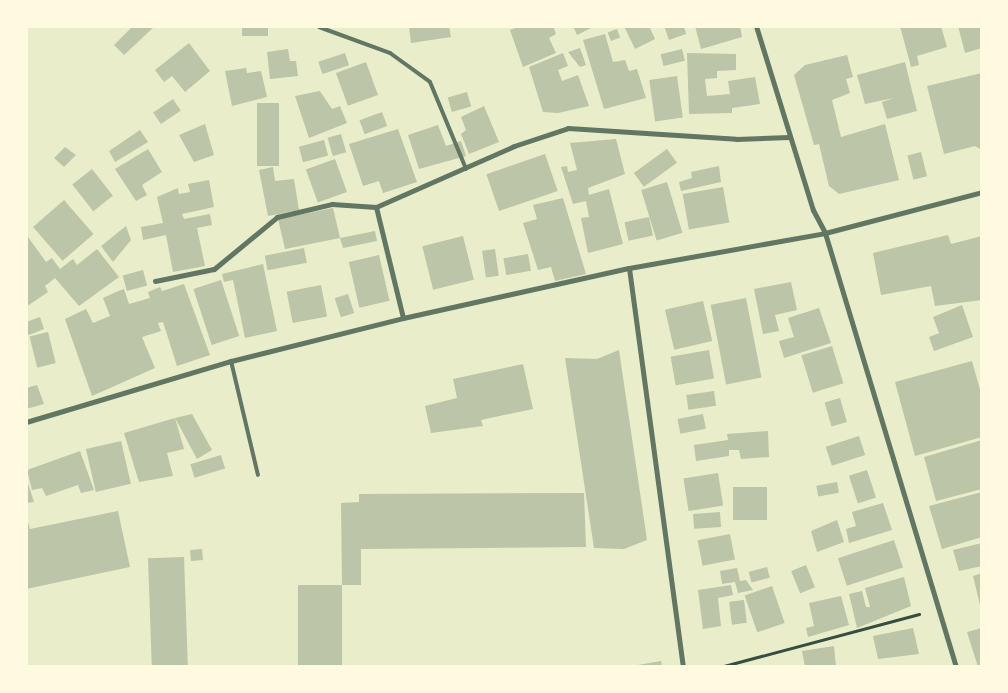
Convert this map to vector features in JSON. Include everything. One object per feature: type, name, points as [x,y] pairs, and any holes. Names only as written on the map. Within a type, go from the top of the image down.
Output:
[{"type":"street","points":[[756,26],[789,137],[824,233],[956,667]]},
{"type":"street","points":[[155,282],[214,269],[277,216],[332,204],[376,208],[568,128],[736,139],[789,137]]},
{"type":"street","points":[[26,422],[231,361],[403,318],[629,268],[824,233],[982,192]]},
{"type":"street","points":[[376,208],[403,318]]},
{"type":"street","points":[[629,268],[683,667]]},
{"type":"lane","points":[[319,27],[390,53],[430,82],[466,169]]},
{"type":"lane","points":[[231,361],[258,475]]},
{"type":"path","points":[[720,667],[939,608]]},
{"type":"building","points":[[133,26],[155,26],[124,55],[114,45]]},
{"type":"building","points":[[242,26],[268,26],[268,36],[242,36]]},
{"type":"building","points":[[409,26],[449,26],[451,37],[411,43]]},
{"type":"building","points":[[520,26],[553,26],[556,34],[549,38],[556,53],[523,67],[510,30]]},
{"type":"building","points":[[573,26],[595,26],[577,35]]},
{"type":"building","points":[[624,26],[649,26],[655,39],[635,49]]},
{"type":"building","points":[[664,26],[684,26],[686,34],[669,40]]},
{"type":"building","points":[[695,26],[740,26],[742,37],[701,49]]},
{"type":"building","points":[[900,26],[941,26],[947,47],[917,56],[919,65],[911,67]]},
{"type":"building","points":[[958,26],[982,26],[982,48],[965,53]]},
{"type":"building","points":[[617,29],[620,37],[611,41],[608,33]]},
{"type":"building","points":[[605,34],[613,62],[625,60],[629,71],[637,69],[646,98],[604,109],[583,40]]},
{"type":"building","points":[[189,43],[210,71],[185,92],[172,76],[164,82],[155,70]]},
{"type":"building","points":[[580,48],[586,65],[580,67],[568,52]]},
{"type":"building","points":[[288,49],[290,61],[296,61],[298,76],[270,79],[267,52]]},
{"type":"building","points":[[682,49],[685,61],[664,66],[661,54]]},
{"type":"building","points":[[345,53],[349,65],[322,74],[318,62]]},
{"type":"building","points":[[563,53],[568,66],[558,70],[562,81],[578,75],[589,106],[558,113],[543,112],[529,67]]},
{"type":"building","points":[[687,53],[736,54],[736,70],[717,71],[717,78],[705,79],[707,96],[730,94],[728,81],[755,77],[760,104],[732,108],[732,113],[689,114]]},
{"type":"building","points":[[847,55],[853,77],[846,79],[850,93],[832,100],[841,137],[885,124],[899,180],[839,194],[829,186],[819,144],[814,145],[794,75],[805,65]]},
{"type":"building","points":[[366,62],[378,95],[348,106],[336,73]]},
{"type":"building","points":[[905,62],[917,111],[887,119],[882,102],[894,98],[865,104],[857,75]]},
{"type":"building","points":[[246,68],[247,73],[261,71],[267,97],[232,106],[225,71]]},
{"type":"building","points":[[982,73],[982,150],[975,146],[944,154],[927,86]]},
{"type":"building","points":[[677,76],[683,118],[655,121],[649,80]]},
{"type":"building","points":[[320,91],[332,109],[340,106],[347,123],[309,138],[295,96]]},
{"type":"building","points":[[467,92],[471,106],[452,112],[448,98]]},
{"type":"building","points":[[173,99],[181,111],[161,124],[153,112]]},
{"type":"building","points":[[257,103],[279,103],[279,166],[257,166]]},
{"type":"building","points":[[484,106],[499,142],[469,154],[461,134],[466,130],[461,117]]},
{"type":"building","points":[[382,112],[387,126],[365,134],[359,120]]},
{"type":"building","points":[[205,124],[214,155],[194,162],[179,135]]},
{"type":"building","points":[[438,125],[446,146],[461,141],[466,156],[419,169],[408,135]]},
{"type":"building","points":[[398,129],[417,182],[383,193],[379,181],[363,186],[349,144]]},
{"type":"building","points":[[140,130],[148,142],[115,162],[109,151]]},
{"type":"building","points":[[341,134],[346,152],[333,156],[328,138]]},
{"type":"building","points":[[616,139],[625,174],[588,188],[589,195],[609,189],[623,244],[588,253],[581,218],[589,217],[586,201],[573,204],[561,167],[567,166],[568,172],[577,170],[570,143]]},
{"type":"building","points":[[324,140],[328,155],[303,162],[299,147]]},
{"type":"building","points":[[65,147],[76,155],[64,167],[54,158]]},
{"type":"building","points":[[148,149],[162,172],[142,185],[147,195],[136,201],[115,169]]},
{"type":"building","points":[[667,149],[677,163],[644,187],[634,173]]},
{"type":"building","points":[[921,152],[927,176],[913,180],[907,155]]},
{"type":"building","points":[[545,154],[558,191],[499,211],[486,174]]},
{"type":"building","points":[[335,159],[347,192],[318,202],[306,170]]},
{"type":"building","points":[[719,166],[721,182],[681,191],[679,182],[692,178],[691,172]]},
{"type":"building","points":[[273,167],[275,181],[294,179],[299,210],[268,216],[259,170]]},
{"type":"building","points":[[92,169],[113,196],[93,211],[72,184]]},
{"type":"building","points":[[209,180],[214,207],[182,214],[184,219],[210,214],[212,225],[197,228],[205,266],[173,272],[166,235],[143,240],[141,227],[163,223],[157,197],[178,188],[179,194],[190,192],[188,184]]},
{"type":"building","points":[[667,182],[682,233],[657,241],[641,190]]},
{"type":"building","points":[[723,187],[729,222],[689,230],[683,194]]},
{"type":"building","points":[[563,198],[586,274],[555,281],[551,267],[538,270],[523,223],[537,219],[533,205]]},
{"type":"building","points":[[64,200],[94,234],[63,261],[33,227]]},
{"type":"building","points":[[333,208],[340,238],[285,249],[278,219]]},
{"type":"building","points":[[649,217],[653,236],[628,241],[625,222]]},
{"type":"building","points":[[126,226],[131,240],[113,262],[101,246]]},
{"type":"building","points":[[375,231],[377,241],[343,248],[340,238]]},
{"type":"building","points":[[948,235],[951,244],[982,236],[982,300],[935,306],[931,286],[881,295],[873,253]]},
{"type":"building","points":[[463,236],[474,280],[433,290],[422,246]]},
{"type":"building","points":[[28,237],[46,262],[52,258],[60,269],[73,259],[77,265],[97,249],[119,277],[79,306],[55,278],[45,286],[48,292],[26,307]]},
{"type":"building","points":[[304,248],[307,263],[268,270],[265,256]]},
{"type":"building","points":[[495,249],[499,276],[486,278],[482,251]]},
{"type":"building","points":[[528,254],[531,271],[506,275],[503,258]]},
{"type":"building","points":[[379,255],[390,301],[359,308],[349,262]]},
{"type":"building","points":[[263,264],[277,331],[245,338],[233,280],[224,282],[222,274]]},
{"type":"building","points":[[143,270],[147,285],[127,291],[123,275]]},
{"type":"building","points":[[221,280],[239,336],[212,345],[193,289]]},
{"type":"building","points":[[791,282],[797,310],[775,315],[779,331],[763,334],[754,289]]},
{"type":"building","points":[[184,284],[210,355],[177,366],[163,322],[158,323],[161,331],[142,337],[155,368],[92,396],[65,319],[86,309],[93,323],[110,316],[103,298],[124,289],[129,304],[150,298],[148,292],[160,287],[162,291]]},
{"type":"building","points":[[321,285],[327,316],[293,323],[287,292]]},
{"type":"building","points":[[348,294],[354,313],[341,317],[335,298]]},
{"type":"building","points":[[746,298],[761,378],[726,384],[711,305]]},
{"type":"building","points":[[703,301],[712,341],[674,350],[665,310]]},
{"type":"building","points":[[962,305],[973,337],[934,351],[929,337],[939,333],[933,317]]},
{"type":"building","points":[[819,308],[831,343],[784,358],[779,341],[794,337],[788,318]]},
{"type":"building","points":[[40,317],[44,329],[26,336],[26,322]]},
{"type":"building","points":[[48,332],[56,363],[37,368],[30,337]]},
{"type":"building","points":[[832,346],[843,383],[813,393],[801,355]]},
{"type":"building","points":[[619,350],[647,540],[624,549],[594,548],[565,358],[597,359]]},
{"type":"building","points":[[709,350],[714,379],[676,385],[671,357]]},
{"type":"building","points":[[972,361],[982,397],[982,437],[915,456],[895,382]]},
{"type":"building","points":[[523,364],[533,409],[481,420],[483,426],[431,433],[425,406],[457,398],[453,379]]},
{"type":"building","points":[[37,385],[44,404],[26,409],[26,388]]},
{"type":"building","points":[[714,391],[716,406],[688,410],[686,395]]},
{"type":"building","points":[[840,398],[847,422],[832,426],[825,402]]},
{"type":"building","points":[[192,414],[212,450],[197,459],[175,418]]},
{"type":"building","points":[[703,414],[706,429],[680,434],[677,419]]},
{"type":"building","points":[[175,418],[184,449],[167,453],[173,476],[139,482],[124,433]]},
{"type":"building","points":[[768,431],[769,457],[741,459],[739,450],[729,450],[729,456],[696,461],[694,445],[728,440],[727,434]]},
{"type":"building","points":[[859,436],[865,455],[832,466],[826,447]]},
{"type":"building","points":[[982,440],[982,489],[936,501],[924,457]]},
{"type":"building","points":[[121,441],[131,484],[96,492],[86,449]]},
{"type":"building","points":[[80,451],[94,490],[81,493],[78,485],[46,496],[42,488],[32,490],[27,470]]},
{"type":"building","points":[[221,455],[225,468],[194,478],[190,464]]},
{"type":"building","points":[[867,470],[876,498],[858,503],[849,476]]},
{"type":"building","points":[[718,473],[723,506],[689,511],[683,478]]},
{"type":"building","points":[[26,477],[34,502],[26,503]]},
{"type":"building","points":[[837,482],[839,493],[818,496],[816,486]]},
{"type":"building","points":[[733,487],[767,487],[767,520],[733,520]]},
{"type":"building","points":[[982,492],[982,537],[942,549],[929,506]]},
{"type":"building","points":[[584,493],[586,547],[361,549],[361,585],[342,585],[341,503],[359,502],[359,494]]},
{"type":"building","points":[[883,503],[892,530],[849,543],[846,529],[856,526],[852,512]]},
{"type":"building","points":[[118,511],[130,567],[26,589],[26,515],[30,529]]},
{"type":"building","points":[[720,512],[721,527],[694,529],[693,514]]},
{"type":"building","points":[[837,520],[844,542],[817,552],[811,531]]},
{"type":"building","points":[[730,534],[735,560],[703,566],[698,540]]},
{"type":"building","points":[[894,540],[903,568],[847,586],[838,558]]},
{"type":"building","points":[[982,543],[982,566],[959,571],[953,550]]},
{"type":"building","points":[[202,549],[203,560],[191,561],[190,550]]},
{"type":"building","points":[[184,557],[188,667],[152,667],[148,558]]},
{"type":"building","points":[[806,565],[815,587],[800,593],[791,571]]},
{"type":"building","points":[[767,567],[770,578],[751,583],[749,572]]},
{"type":"building","points":[[737,568],[740,581],[746,580],[753,590],[738,593],[735,582],[722,584],[720,571]]},
{"type":"building","points":[[982,573],[982,609],[981,609],[973,576]]},
{"type":"building","points":[[904,577],[911,606],[857,628],[849,594],[862,591],[866,607],[870,607],[865,588]]},
{"type":"building","points":[[298,585],[342,585],[342,667],[298,667]]},
{"type":"building","points":[[731,585],[733,595],[718,598],[721,626],[703,629],[698,590]]},
{"type":"building","points":[[772,586],[785,623],[757,632],[745,595]]},
{"type":"building","points":[[841,596],[849,625],[808,637],[806,628],[814,626],[809,603]]},
{"type":"building","points":[[744,600],[747,623],[732,625],[729,602]]},
{"type":"building","points":[[913,628],[919,654],[878,659],[873,636]]},
{"type":"building","points":[[982,628],[982,667],[978,667],[967,632]]},
{"type":"building","points":[[834,646],[836,667],[805,667],[802,651]]},
{"type":"building","points":[[661,661],[662,667],[632,667],[632,666]]}]
